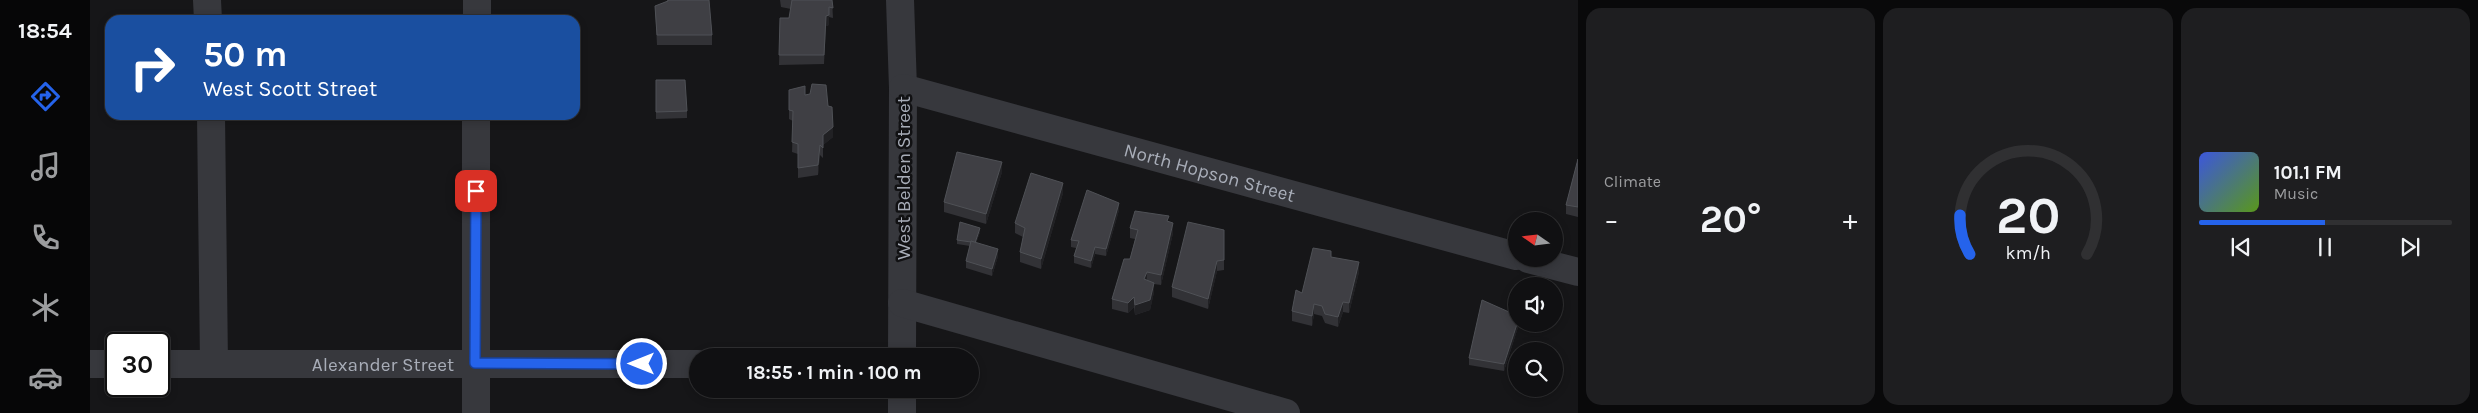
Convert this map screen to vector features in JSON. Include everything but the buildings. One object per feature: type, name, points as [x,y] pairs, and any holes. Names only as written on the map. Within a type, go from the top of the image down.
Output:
[{"type":"street","points":[[207,0],[208,15]]},
{"type":"street","points":[[477,0],[477,15]]},
{"type":"street","name":"West Belden Street","points":[[900,0],[903,88],[902,348]]},
{"type":"street","name":"North Hopson Street","points":[[903,88],[1508,254]]},
{"type":"street","points":[[210,120],[214,364]]},
{"type":"street","points":[[476,120],[476,413]]},
{"type":"street","points":[[1562,268],[1578,272]]},
{"type":"street","points":[[902,303],[1286,413]]},
{"type":"street","points":[[90,364],[105,364]]},
{"type":"street","name":"Alexander Street","points":[[170,364],[689,364]]},
{"type":"street","points":[[902,398],[902,413]]},
{"type":"route","points":[[476,191],[475,363],[642,364]]}]
